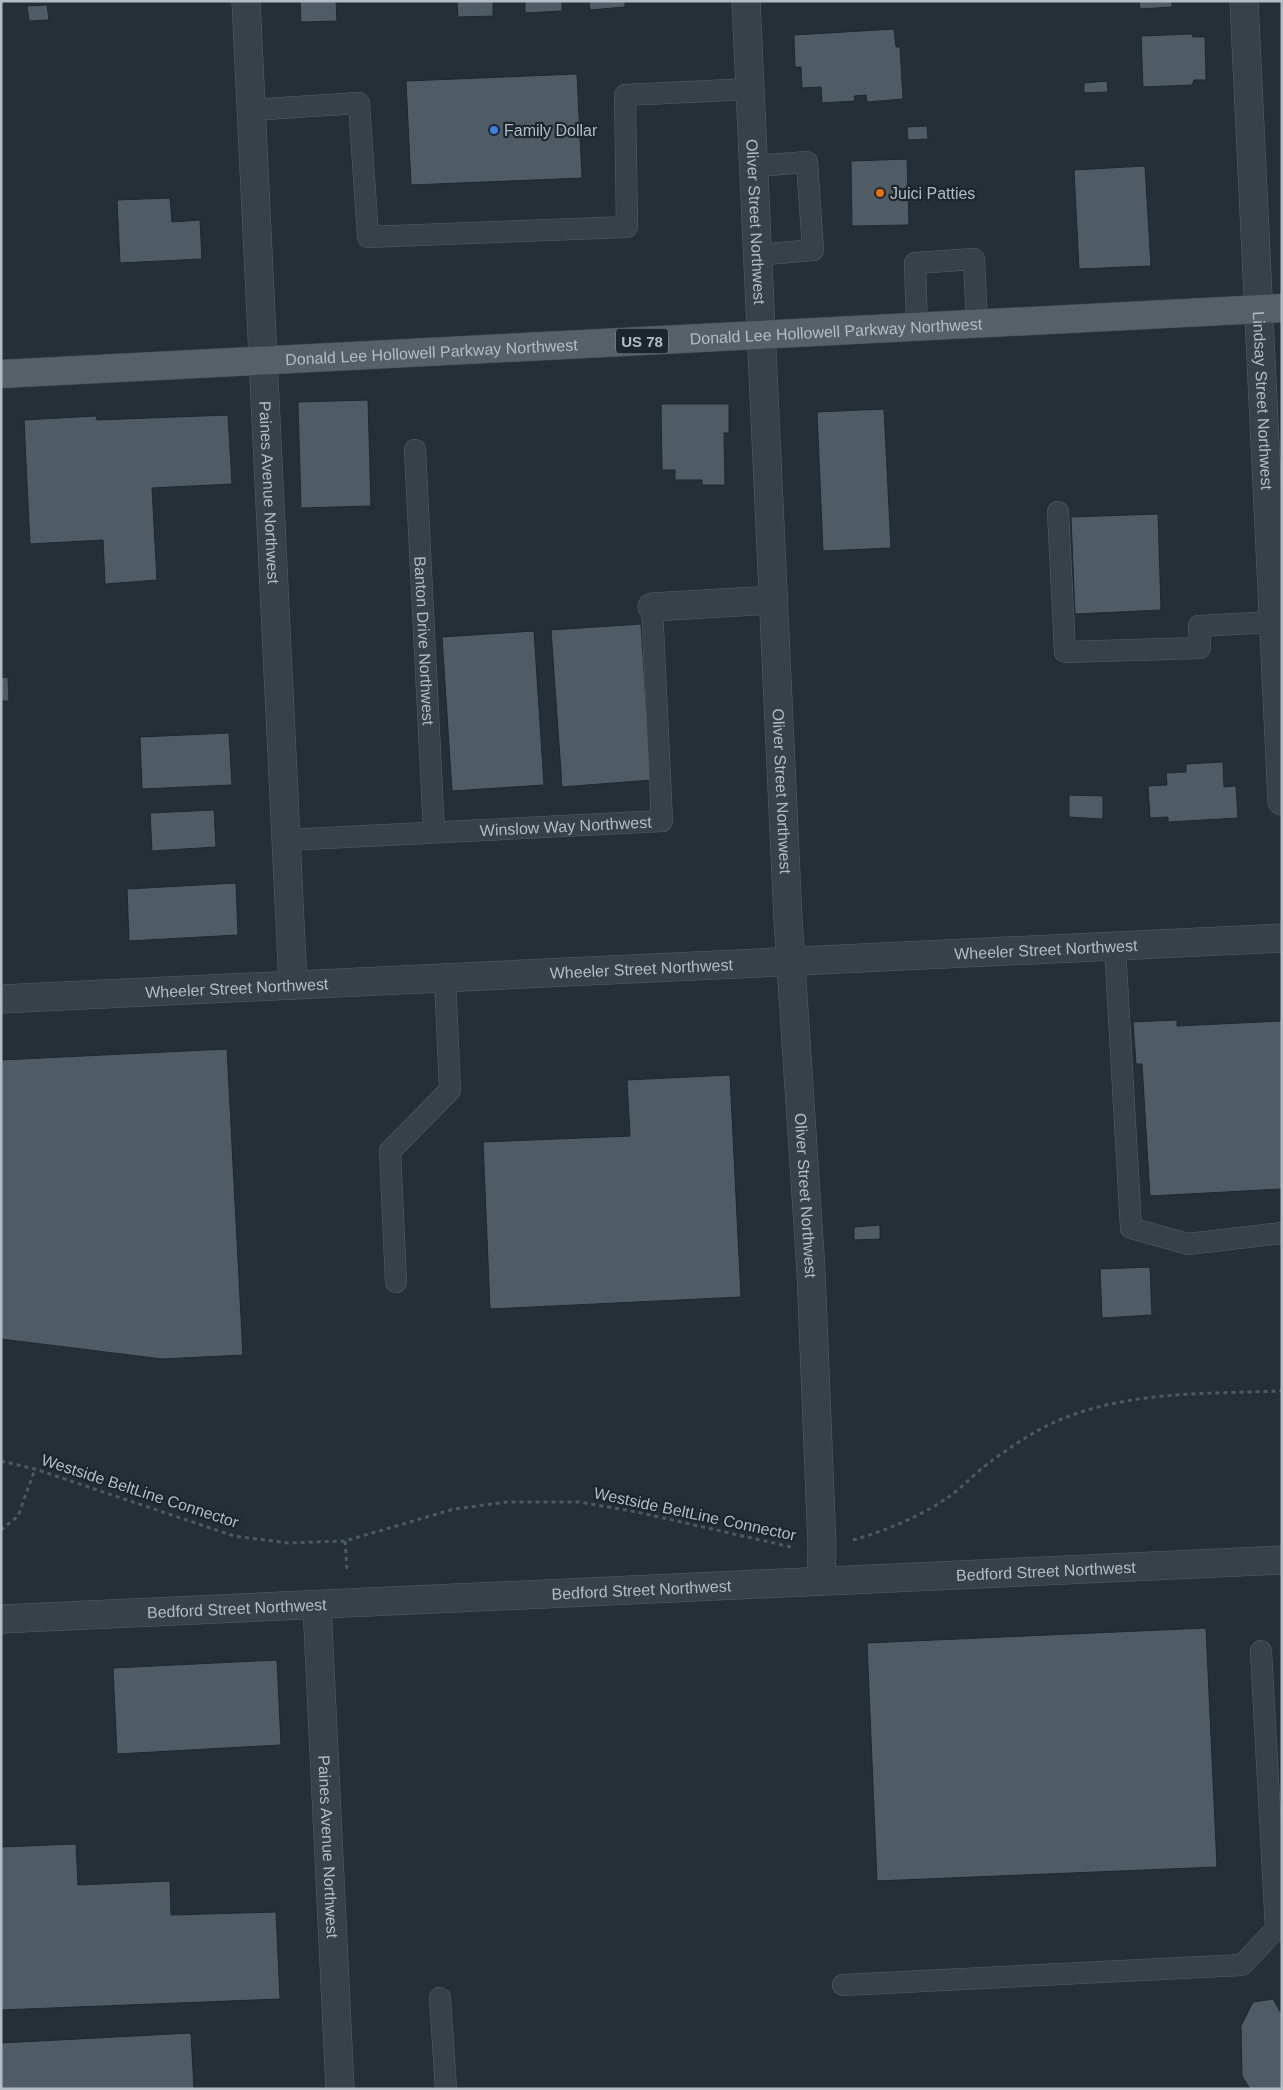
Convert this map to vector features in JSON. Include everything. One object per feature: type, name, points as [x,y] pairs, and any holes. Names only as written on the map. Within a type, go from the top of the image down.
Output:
[{"type":"main road","name":"Donald Lee Hollowell Parkway Northwest","points":[[1,374],[1270,309]]},
{"type":"street","name":"Paines Avenue Northwest","points":[[246,1],[293,986]]},
{"type":"street","name":"Oliver Street Northwest","points":[[746,1],[790,962],[811,1271],[822,1546],[821,1581]]},
{"type":"street","name":"Lindsay Street Northwest","points":[[1244,1],[1270,309],[1273,622],[1278,654],[1282,801]]},
{"type":"street","points":[[652,606],[773,600]]},
{"type":"street","name":"Wheeler Street Northwest","points":[[1,999],[1282,938]]},
{"type":"street","name":"Bedford Street Northwest","points":[[1,1619],[1282,1560]]},
{"type":"street","name":"Paines Avenue Northwest","points":[[317,1604],[340,2089]]},
{"type":"lane","points":[[251,110],[359,103],[368,237],[608,228],[628,227],[624,95],[750,89]]},
{"type":"lane","points":[[754,166],[807,162],[813,250],[757,255]]},
{"type":"lane","points":[[918,327],[915,263],[974,259],[977,324]]},
{"type":"lane","name":"Banton Drive Northwest","points":[[415,450],[434,832]]},
{"type":"lane","points":[[1058,512],[1065,652],[1200,648],[1199,626],[1273,622]]},
{"type":"lane","name":"Winslow Way Northwest","points":[[286,840],[662,821],[652,606]]},
{"type":"lane","points":[[1115,947],[1130,1228],[1188,1244],[1282,1233]]},
{"type":"lane","points":[[396,1282],[390,1152],[450,1090],[444,978]]},
{"type":"lane","points":[[843,1985],[1242,1965],[1276,1929],[1261,1651]]},
{"type":"lane","points":[[440,1998],[446,2089]]},
{"type":"path","points":[[849,1541],[903,1521],[946,1499],[990,1462],[1038,1430],[1076,1415],[1124,1402],[1175,1396],[1282,1391]]},
{"type":"path","name":"Westside BeltLine Connector","points":[[1,1461],[35,1469],[234,1536],[288,1543],[345,1541],[454,1509],[508,1502],[579,1502],[637,1512],[793,1548]]},
{"type":"path","points":[[1,1530],[18,1516],[35,1469]]},
{"type":"path","points":[[345,1541],[348,1574]]},
{"type":"building","points":[[300,1],[336,1],[337,21],[301,22]]},
{"type":"building","points":[[457,1],[493,1],[493,16],[458,17]]},
{"type":"building","points":[[525,1],[562,1],[562,11],[525,13]]},
{"type":"building","points":[[589,1],[625,1],[625,7],[590,10]]},
{"type":"building","points":[[1139,1],[1172,1],[1172,7],[1140,9]]},
{"type":"building","points":[[47,5],[49,20],[29,21],[27,6]]},
{"type":"building","points":[[894,29],[896,47],[900,47],[903,99],[867,102],[866,95],[854,96],[855,101],[822,103],[821,87],[802,88],[801,67],[795,67],[794,35]]},
{"type":"building","points":[[1192,34],[1193,37],[1205,37],[1206,80],[1194,80],[1192,85],[1143,87],[1141,36]]},
{"type":"building","name":"Family Dollar","points":[[577,74],[582,178],[411,185],[406,81]]},
{"type":"building","points":[[1107,81],[1108,92],[1084,93],[1084,83]]},
{"type":"building","points":[[927,126],[928,139],[908,140],[907,127]]},
{"type":"building","name":"Juici Patties","points":[[907,159],[909,225],[852,226],[851,161]]},
{"type":"building","points":[[1145,166],[1151,266],[1079,269],[1074,170]]},
{"type":"building","points":[[170,198],[172,222],[200,220],[202,259],[120,263],[117,200]]},
{"type":"building","points":[[368,400],[371,506],[301,508],[298,402]]},
{"type":"building","points":[[661,404],[729,404],[729,433],[724,433],[725,485],[702,485],[702,480],[675,480],[675,470],[662,470]]},
{"type":"building","points":[[884,409],[891,548],[823,551],[817,412]]},
{"type":"building","points":[[228,415],[232,484],[152,488],[157,580],[105,584],[103,540],[30,544],[24,420],[96,416],[97,420]]},
{"type":"building","points":[[1158,514],[1161,610],[1075,614],[1071,517]]},
{"type":"building","points":[[641,624],[651,780],[562,787],[551,630]]},
{"type":"building","points":[[534,631],[544,785],[452,791],[442,637]]},
{"type":"building","points":[[8,677],[9,701],[1,701],[1,678]]},
{"type":"building","points":[[229,733],[232,785],[142,789],[140,737]]},
{"type":"building","points":[[1223,762],[1224,787],[1236,786],[1238,818],[1168,822],[1168,817],[1150,818],[1148,786],[1167,785],[1166,773],[1186,772],[1186,764]]},
{"type":"building","points":[[1069,795],[1103,796],[1103,819],[1069,817]]},
{"type":"building","points":[[214,810],[216,847],[152,851],[150,813]]},
{"type":"building","points":[[236,883],[238,935],[129,941],[127,889]]},
{"type":"building","points":[[1177,1020],[1177,1026],[1282,1021],[1282,1189],[1150,1196],[1142,1064],[1136,1064],[1133,1022]]},
{"type":"building","points":[[227,1049],[243,1355],[162,1359],[1,1339],[1,1060]]},
{"type":"building","points":[[730,1075],[741,1297],[490,1309],[483,1142],[630,1136],[627,1080]]},
{"type":"building","points":[[880,1225],[880,1239],[854,1240],[854,1227]]},
{"type":"building","points":[[1150,1267],[1152,1315],[1102,1318],[1100,1269]]},
{"type":"building","points":[[1206,1628],[1217,1867],[877,1881],[867,1643]]},
{"type":"building","points":[[277,1660],[281,1745],[117,1754],[113,1668]]},
{"type":"building","points":[[76,1844],[78,1885],[170,1881],[171,1915],[276,1912],[280,1999],[1,2010],[1,1847]]},
{"type":"building","points":[[1273,1999],[1282,2015],[1282,2089],[1250,2089],[1242,2076],[1241,2026],[1253,2002]]},
{"type":"building","points":[[191,2033],[194,2089],[1,2089],[1,2043]]},
{"type":"place","name":"Family Dollar","points":[[494,130]]},
{"type":"place","name":"Juici Patties","points":[[880,193]]}]
